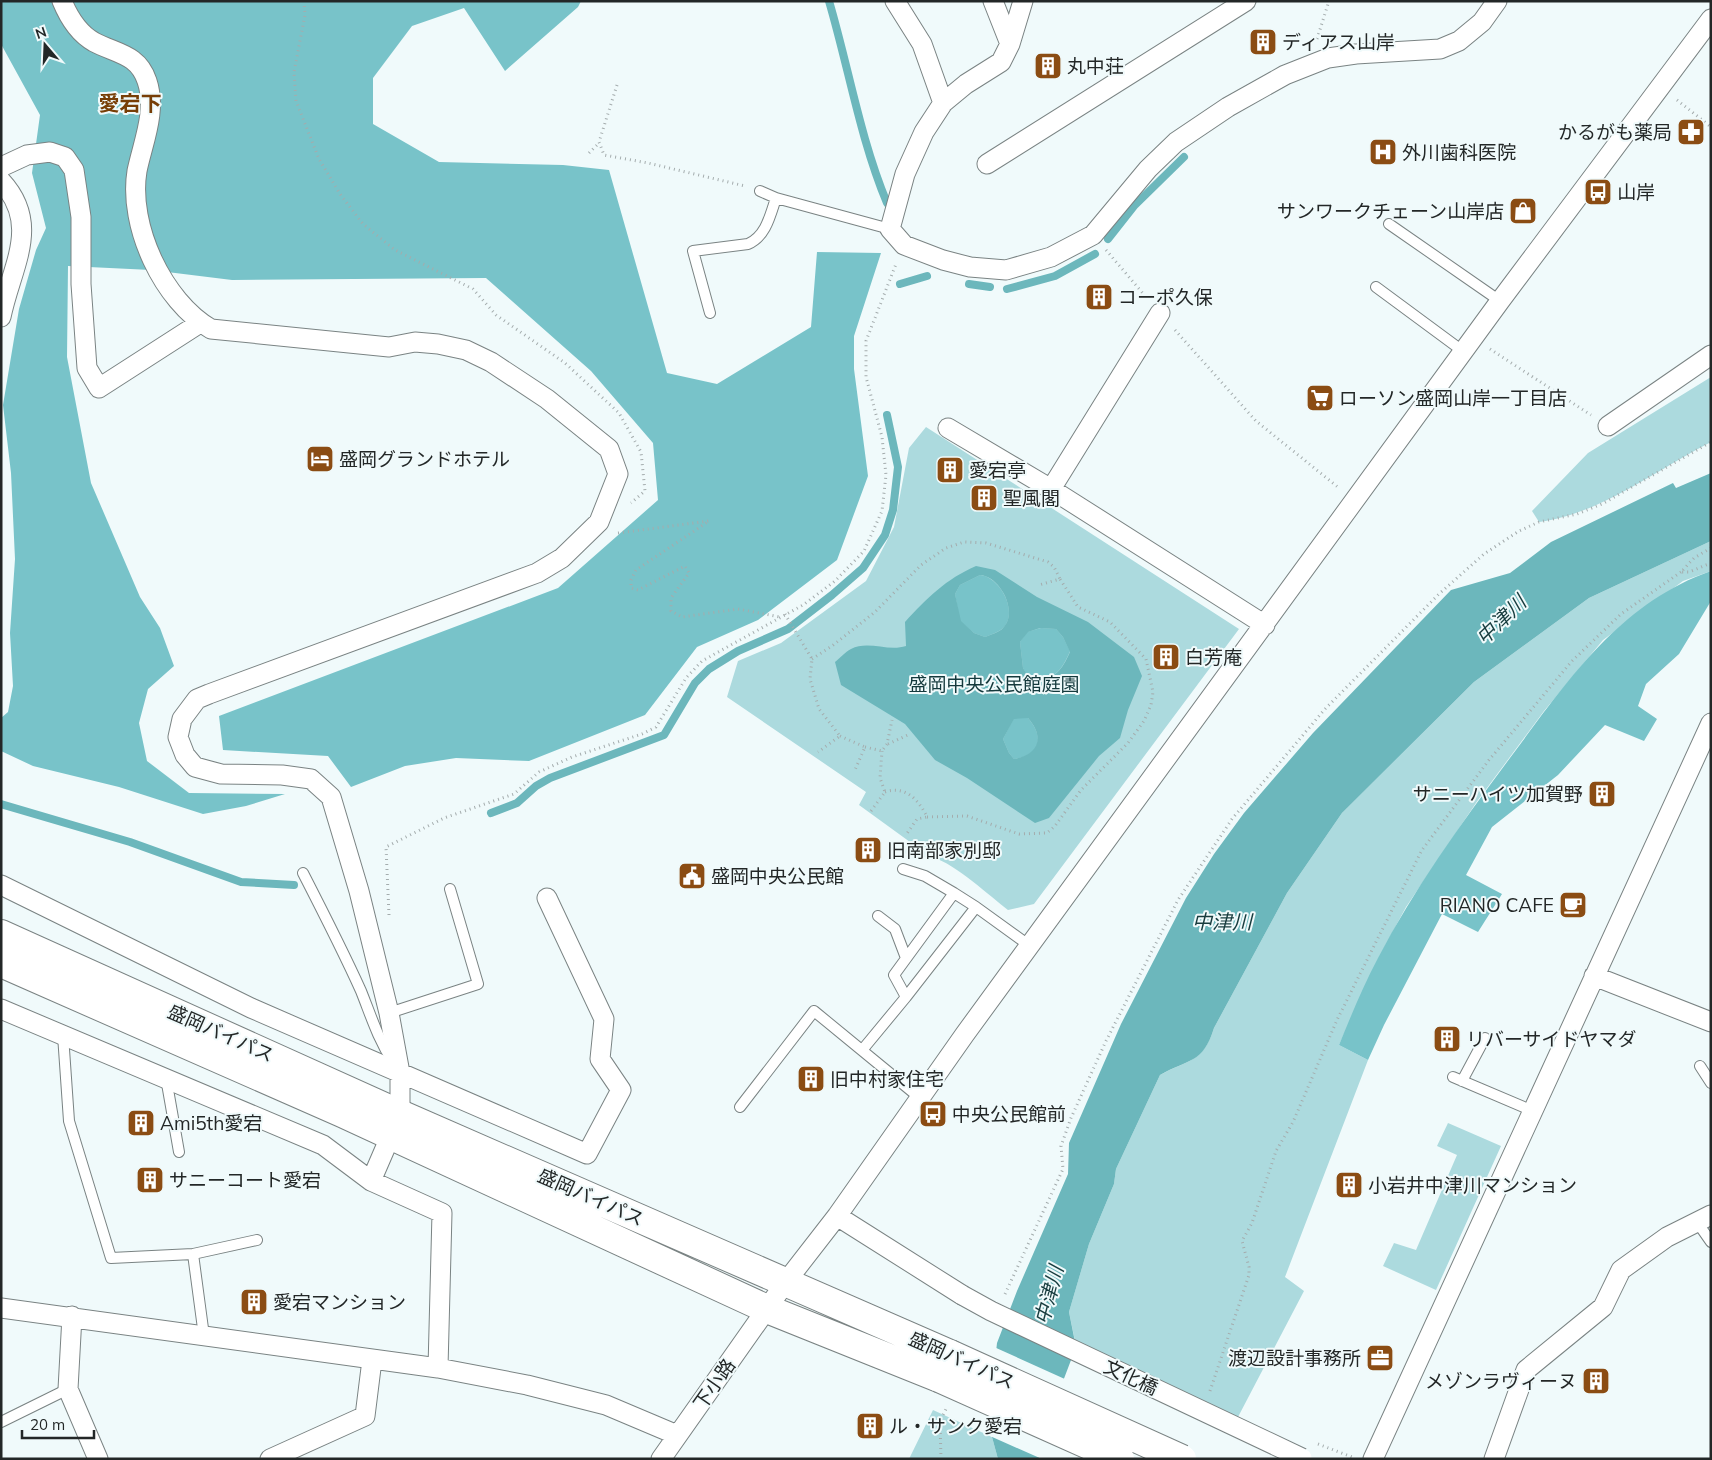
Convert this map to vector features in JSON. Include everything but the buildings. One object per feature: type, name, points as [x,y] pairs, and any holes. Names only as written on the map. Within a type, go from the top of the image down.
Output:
[{"type":"highway","name":"盛岡バイパス","points":[[1,934],[395,1125],[767,1309],[939,1378],[1120,1459]]},
{"type":"highway","name":"盛岡バイパス","points":[[1,963],[354,1106]]},
{"type":"highway","name":"盛岡バイパス","points":[[395,1125],[785,1283],[950,1354],[1182,1459]]},
{"type":"street","points":[[62,1],[68,16],[81,32],[94,42],[134,59],[147,81],[150,118],[137,172],[136,212],[141,233],[164,281],[178,300],[200,322],[211,329],[389,347],[415,342],[466,350],[514,376],[547,399],[609,449],[618,474],[599,522],[562,558],[538,573],[209,694],[197,699],[182,719],[178,737],[184,755],[195,767],[221,774],[282,775],[310,779],[331,796],[359,891],[389,1013],[400,1073],[395,1125],[371,1181]]},
{"type":"street","points":[[895,1],[910,21],[922,44],[942,103]]},
{"type":"street","points":[[993,1],[1010,44]]},
{"type":"street","points":[[1023,1],[1010,44],[1001,62],[966,84],[942,103],[924,132],[905,174],[890,228],[904,245],[943,260],[970,267],[1006,270],[1052,256],[1093,235],[1148,169],[1176,142],[1228,107],[1309,64],[1356,54],[1440,48],[1459,41],[1472,32],[1497,1]]},
{"type":"street","points":[[987,164],[1246,1]]},
{"type":"street","name":"下小路","points":[[661,1459],[785,1283],[837,1216],[1030,946],[1356,502],[1500,301],[1711,19]]},
{"type":"street","points":[[1,167],[27,155],[50,152],[65,157],[74,170],[81,217],[82,284],[87,368],[99,388],[200,322]]},
{"type":"street","points":[[1,181],[10,191],[22,219],[21,246],[3,301]]},
{"type":"street","points":[[1051,489],[1160,313]]},
{"type":"street","points":[[1608,426],[1711,355]]},
{"type":"street","points":[[948,428],[1051,489],[1265,625]]},
{"type":"street","points":[[1373,1459],[1711,722]]},
{"type":"street","points":[[1,885],[251,1008],[587,1154],[621,1090],[600,1059],[604,1019],[547,898]]},
{"type":"street","points":[[1594,976],[1711,1022]]},
{"type":"street","points":[[1,1009],[323,1145],[371,1181],[442,1213],[438,1368]]},
{"type":"street","name":"文化橋","points":[[837,1216],[962,1295],[991,1311],[1305,1454]]},
{"type":"street","points":[[1494,1459],[1526,1370],[1603,1307],[1621,1270],[1668,1237],[1704,1218]]},
{"type":"street","points":[[1,1308],[72,1316],[438,1368],[527,1385],[606,1405],[677,1436]]},
{"type":"street","points":[[72,1316],[68,1389],[98,1459]]},
{"type":"street","points":[[270,1459],[365,1416],[372,1360]]},
{"type":"lane","points":[[760,191],[776,198],[890,228]]},
{"type":"lane","points":[[710,313],[694,251],[748,244],[756,241],[764,231],[776,198]]},
{"type":"lane","points":[[1389,224],[1500,301]]},
{"type":"lane","points":[[1376,288],[1469,345]]},
{"type":"lane","points":[[903,869],[925,876],[954,893],[1030,946]]},
{"type":"lane","points":[[303,873],[334,932],[361,992],[379,1040],[400,1073]]},
{"type":"lane","points":[[389,1013],[478,984],[450,889]]},
{"type":"lane","points":[[906,997],[894,974],[954,893]]},
{"type":"lane","points":[[863,1049],[976,908]]},
{"type":"lane","points":[[878,916],[894,929],[906,958]]},
{"type":"lane","points":[[740,1107],[814,1011],[863,1049],[920,1098]]},
{"type":"lane","points":[[63,1035],[69,1120],[111,1258],[193,1254],[257,1240]]},
{"type":"lane","points":[[1485,1038],[1457,1079],[1532,1111]]},
{"type":"lane","points":[[1700,1066],[1711,1083]]},
{"type":"lane","points":[[166,1078],[179,1152]]},
{"type":"lane","points":[[1704,1218],[1711,1242]]},
{"type":"lane","points":[[193,1254],[204,1336]]},
{"type":"lane","points":[[1,1422],[68,1389]]},
{"type":"path","points":[[304,1],[305,15],[294,72],[296,101],[319,159],[340,194],[364,224],[395,250],[473,288],[496,315],[565,363],[619,413],[640,452],[645,491],[628,506]]},
{"type":"path","points":[[1309,64],[1329,1]]},
{"type":"path","points":[[589,153],[599,142],[617,85]]},
{"type":"path","points":[[1661,86],[1711,127]]},
{"type":"path","points":[[599,142],[604,155],[607,157],[648,163],[734,182],[760,191]]},
{"type":"path","points":[[1093,235],[1256,421],[1356,502]]},
{"type":"path","points":[[389,922],[386,847],[444,818],[514,794],[538,772],[572,757],[642,734],[656,727],[686,678],[702,660],[803,605],[835,581],[864,552],[880,518],[885,497],[885,455],[866,377],[866,341],[874,316],[904,245]]},
{"type":"path","points":[[1469,345],[1608,426]]},
{"type":"path","points":[[1002,1299],[1063,1169],[1061,1146],[1071,1118],[1106,1041],[1178,900],[1232,819],[1325,709],[1439,594],[1484,554],[1519,530],[1538,522],[1577,514],[1602,504],[1711,442]]},
{"type":"path","points":[[617,527],[613,534],[709,520],[636,570],[631,580],[632,588],[638,590],[686,566],[689,573],[671,598],[671,611],[682,618],[738,609],[780,617]]},
{"type":"path","points":[[812,659],[872,615],[921,565],[946,548],[964,542],[991,544],[1048,562],[1054,567],[1078,607],[1110,622],[1146,659],[1153,692],[1151,705],[1144,721],[1128,743],[1081,790],[1055,826],[1047,833],[1020,834],[967,816],[917,819],[906,835]]},
{"type":"path","points":[[1209,1395],[1249,1275],[1242,1242],[1252,1223],[1276,1151],[1293,1122],[1337,1020],[1422,850],[1489,760],[1572,662],[1621,614],[1681,572],[1694,558],[1711,548]]},
{"type":"path","points":[[1681,572],[1689,572],[1711,563]]},
{"type":"path","points":[[1039,585],[1060,578]]},
{"type":"path","points":[[785,614],[812,659],[810,679],[816,702],[823,715],[840,736],[865,747],[882,751]]},
{"type":"path","points":[[885,792],[880,778],[882,751],[887,744],[892,720]]},
{"type":"path","points":[[887,744],[910,734]]},
{"type":"path","points":[[818,752],[840,736]]},
{"type":"path","points":[[855,770],[865,747]]},
{"type":"path","points":[[871,811],[885,792],[896,790],[910,794],[927,817]]},
{"type":"path","points":[[941,1459],[940,1421],[949,1404]]},
{"type":"path","points":[[1305,1454],[1358,1459]]},
{"type":"green space","points":[[1711,377],[1711,442],[1607,500],[1585,510],[1539,522],[1532,511],[1588,453]]},
{"type":"green space","name":"盛岡中央公民館庭園","points":[[926,427],[1239,629],[1034,904],[1008,910],[952,866],[934,858],[904,853],[910,842],[859,805],[866,792],[727,697],[738,661],[781,643],[866,581],[894,527],[909,448]]},
{"type":"green space","points":[[1711,541],[1711,571],[1683,581],[1603,640],[1544,711],[1478,800],[1406,907],[1378,959],[1339,1045],[1368,1060],[1285,1277],[1304,1291],[1238,1417],[1075,1341],[1069,1312],[1089,1244],[1114,1184],[1116,1169],[1160,1075],[1193,1059],[1205,1048],[1287,893],[1342,813],[1474,682],[1589,598]]},
{"type":"green space","points":[[1448,1123],[1501,1146],[1436,1290],[1383,1266],[1394,1243],[1416,1250],[1457,1155],[1437,1146]]},
{"type":"green space","points":[[933,1410],[992,1437],[998,1459],[909,1459]]},
{"type":"shaded area","points":[[1,1],[581,1],[578,7],[505,71],[464,8],[412,26],[373,78],[373,124],[439,162],[563,165],[609,170],[667,373],[717,384],[811,327],[817,252],[881,253],[854,336],[854,369],[868,476],[837,560],[758,620],[697,647],[645,715],[529,761],[456,758],[405,766],[351,787],[328,756],[223,750],[219,716],[558,588],[658,500],[653,443],[591,371],[486,278],[232,280],[151,270],[68,266],[67,357],[91,483],[140,597],[160,628],[174,666],[148,689],[139,723],[147,761],[189,793],[285,794],[246,806],[203,814],[119,787],[33,766],[1,751],[1,718],[8,712],[13,686],[10,633],[15,559],[11,473],[3,405],[19,309],[36,250],[46,228],[32,173],[40,115],[1,44]]},
{"type":"shaded area","points":[[1711,571],[1711,601],[1679,654],[1646,684],[1638,706],[1657,719],[1644,741],[1605,725],[1558,775],[1492,827],[1466,875],[1502,894],[1478,932],[1442,914],[1384,1025],[1368,1060],[1339,1045],[1357,1001],[1373,969],[1392,932],[1422,882],[1489,786],[1550,705],[1595,650],[1620,626],[1647,604],[1678,586]]},
{"type":"shaded area","points":[[980,575],[987,577],[1000,588],[1005,596],[1009,613],[1003,628],[985,637],[974,633],[960,621],[955,594],[960,585]]},
{"type":"shaded area","points":[[1041,628],[1056,629],[1063,637],[1070,651],[1063,665],[1055,674],[1044,678],[1028,678],[1023,668],[1020,642],[1027,632]]},
{"type":"shaded area","points":[[1014,718],[1028,718],[1037,732],[1038,739],[1034,750],[1030,754],[1014,759],[1003,739]]},
{"type":"water","name":"中津川","points":[[1711,473],[1711,541],[1589,598],[1474,682],[1342,813],[1287,893],[1205,1048],[1193,1059],[1160,1075],[1116,1169],[1114,1184],[1089,1244],[1069,1312],[1076,1347],[1041,1439],[1039,1459],[998,1459],[992,1437],[992,1388],[997,1343],[1017,1291],[1068,1174],[1069,1143],[1121,1024],[1186,898],[1214,854],[1244,813],[1313,733],[1451,590],[1510,573],[1551,542],[1673,483],[1676,488]]},
{"type":"water","points":[[976,566],[995,570],[1037,597],[1088,622],[1134,657],[1142,676],[1128,710],[1120,738],[1099,756],[1049,818],[1035,823],[967,778],[935,760],[905,724],[841,685],[835,662],[849,650],[858,647],[892,648],[906,646],[905,622],[938,590],[965,571]],"holes":[[[980,575],[994,581],[1000,588],[1008,604],[1009,613],[1002,629],[985,637],[974,633],[961,621],[955,594],[960,585]],[[1040,628],[1056,629],[1063,637],[1070,652],[1063,666],[1055,674],[1045,678],[1029,678],[1023,668],[1020,642],[1028,632]],[[1028,718],[1038,738],[1037,744],[1029,754],[1014,759],[1003,739],[1014,719]]]},
{"type":"pier","points":[[994,1347],[1067,1380],[1044,1440],[1042,1459],[990,1436],[990,1388]]},
{"type":"waterway","points":[[829,1],[869,154],[887,203]]},
{"type":"waterway","points":[[1108,239],[1134,206],[1184,157]]},
{"type":"waterway","points":[[1007,289],[1055,276],[1095,254]]},
{"type":"waterway","points":[[900,284],[927,276]]},
{"type":"waterway","points":[[969,284],[990,287]]},
{"type":"waterway","points":[[491,813],[517,803],[536,786],[550,778],[664,735],[695,683],[709,669],[738,651],[788,629],[863,568],[885,535],[893,510],[898,467],[887,415]]},
{"type":"waterway","points":[[1,804],[130,842],[241,882],[294,885]]},
{"type":"place","name":"ディアス山岸","points":[[1263,42]]},
{"type":"place","name":"丸中荘","points":[[1048,66]]},
{"type":"place","name":"かるがも薬局","points":[[1691,132]]},
{"type":"place","name":"外川歯科医院","points":[[1383,152]]},
{"type":"place","name":"山岸","points":[[1598,192]]},
{"type":"place","name":"サンワークチェーン山岸店","points":[[1523,211]]},
{"type":"place","name":"コーポ久保","points":[[1099,297]]},
{"type":"place","name":"ローソン盛岡山岸一丁目店","points":[[1320,398]]},
{"type":"place","name":"盛岡グランドホテル","points":[[320,459]]},
{"type":"place","name":"愛宕亭","points":[[950,470]]},
{"type":"place","name":"聖風閣","points":[[984,498]]},
{"type":"place","name":"白芳庵","points":[[1166,657]]},
{"type":"place","name":"サニーハイツ加賀野","points":[[1602,794]]},
{"type":"place","name":"旧南部家別邸","points":[[868,850]]},
{"type":"place","name":"盛岡中央公民館","points":[[692,876]]},
{"type":"place","name":"RIANO CAFE","points":[[1573,905]]},
{"type":"place","name":"リバーサイドヤマダ","points":[[1447,1039]]},
{"type":"place","name":"旧中村家住宅","points":[[811,1079]]},
{"type":"place","name":"中央公民館前","points":[[933,1114]]},
{"type":"place","name":"Ami5th愛宕","points":[[141,1123]]},
{"type":"place","name":"サニーコート愛宕","points":[[150,1180]]},
{"type":"place","name":"小岩井中津川マンション","points":[[1349,1185]]},
{"type":"place","name":"愛宕マンション","points":[[254,1302]]},
{"type":"place","name":"渡辺設計事務所","points":[[1380,1358]]},
{"type":"place","name":"メゾンラヴィーヌ","points":[[1596,1381]]},
{"type":"place","name":"ル・サンク愛宕","points":[[870,1426]]},
{"type":"district","name":"愛宕下","points":[[130,104]]}]
